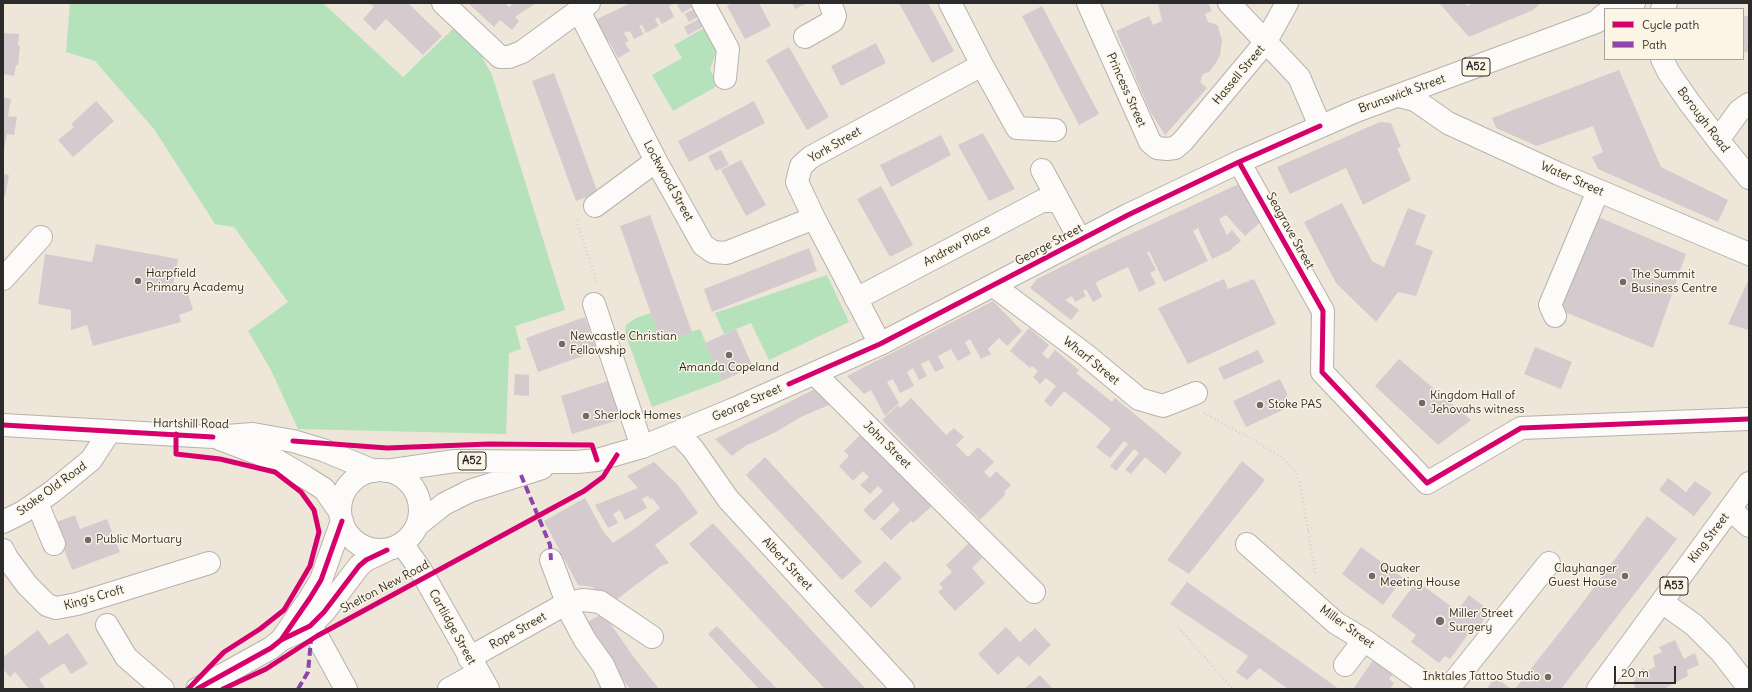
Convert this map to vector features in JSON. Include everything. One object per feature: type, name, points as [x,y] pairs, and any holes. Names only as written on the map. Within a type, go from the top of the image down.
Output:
[{"type":"main road","points":[[443,3],[500,56],[509,57],[522,52],[584,7]]},
{"type":"main road","points":[[704,3],[728,50],[725,78]]},
{"type":"main road","points":[[805,37],[833,21],[835,16],[830,3]]},
{"type":"main road","name":"Princess Street","points":[[1088,3],[1150,142],[1157,148],[1167,149],[1175,148],[1183,141]]},
{"type":"main road","points":[[1229,3],[1265,43],[1299,77],[1320,126]]},
{"type":"main road","name":"Hassell Street","points":[[1183,141],[1265,43],[1287,3]]},
{"type":"main road","points":[[1617,8],[1634,3]]},
{"type":"main road","points":[[952,4],[982,65],[1017,128],[1055,130]]},
{"type":"main road","name":"Lockwood Street","points":[[584,7],[656,161],[703,245],[713,252],[726,253],[814,218]]},
{"type":"main road","name":"Brunswick Street","points":[[1320,126],[1356,111],[1602,20]]},
{"type":"main road","name":"Borough Road","points":[[1662,60],[1669,73],[1689,102],[1749,178]]},
{"type":"main road","name":"York Street","points":[[880,344],[814,218],[797,182],[801,166],[811,157],[982,65]]},
{"type":"main road","name":"Water Street","points":[[1399,96],[1414,100],[1448,123],[1598,191],[1749,254]]},
{"type":"main road","points":[[1718,140],[1739,111],[1749,104]]},
{"type":"main road","name":"George Street","points":[[568,463],[597,460],[642,447],[815,374],[880,344],[1080,240],[1239,162],[1320,126]]},
{"type":"main road","points":[[595,206],[656,161]]},
{"type":"main road","name":"Seagrave Street","points":[[1239,162],[1323,311],[1322,372],[1428,483],[1521,428],[1749,419]]},
{"type":"main road","points":[[1042,170],[1080,240]]},
{"type":"main road","points":[[1555,316],[1550,305],[1598,191]]},
{"type":"main road","name":"Andrew Place","points":[[856,299],[1042,201],[1053,201],[1060,203]]},
{"type":"main road","points":[[3,279],[41,237]]},
{"type":"main road","name":"Wharf Street","points":[[994,286],[1086,355],[1138,399],[1163,406],[1187,396]]},
{"type":"main road","points":[[594,304],[642,447]]},
{"type":"main road","name":"John Street","points":[[815,374],[1034,592]]},
{"type":"main road","name":"Hartshill Road","points":[[3,425],[213,437],[253,434],[293,441],[323,450],[380,471]]},
{"type":"main road","name":"Stoke Old Road","points":[[3,522],[86,475],[91,460],[110,431]]},
{"type":"main road","name":"Albert Street","points":[[678,433],[693,449],[728,499],[903,689]]},
{"type":"main road","name":"Hartshill Road","points":[[213,437],[285,465],[324,489],[341,517]]},
{"type":"main road","name":"A52","points":[[455,461],[568,463],[470,491],[444,504],[419,524],[412,536],[395,547],[372,549],[356,542],[350,537],[341,517],[341,501],[345,489],[356,478],[380,471],[455,461]]},
{"type":"main road","name":"A52","points":[[380,471],[404,479],[415,489],[421,505],[419,524]]},
{"type":"main road","name":"King Street","points":[[1598,689],[1749,484]]},
{"type":"main road","points":[[37,503],[54,544]]},
{"type":"main road","points":[[1730,510],[1749,526]]},
{"type":"main road","name":"Shelton New Road","points":[[281,640],[310,598],[320,580],[341,517]]},
{"type":"main road","name":"Miller Street","points":[[1247,544],[1336,623],[1364,640],[1433,689]]},
{"type":"main road","name":"Shelton New Road","points":[[197,689],[265,651],[281,640],[310,626],[324,612],[359,566],[366,560],[395,547]]},
{"type":"main road","name":"Cartlidge Street","points":[[395,547],[420,569],[479,673]]},
{"type":"main road","name":"King's Croft","points":[[3,550],[7,558],[27,585],[47,605],[56,608],[167,585],[209,563]]},
{"type":"main road","points":[[551,560],[584,599],[600,602],[652,637]]},
{"type":"main road","points":[[1448,689],[1549,562]]},
{"type":"main road","points":[[584,599],[572,616],[585,640],[603,665],[614,689]]},
{"type":"main road","name":"Rope Street","points":[[449,689],[479,673],[584,599]]},
{"type":"main road","points":[[1662,602],[1694,625],[1721,652],[1749,688]]},
{"type":"main road","points":[[108,625],[126,657],[163,689]]},
{"type":"main road","points":[[310,626],[346,689]]},
{"type":"main road","points":[[1345,665],[1364,640]]},
{"type":"path","points":[[594,304],[601,294],[576,220],[595,206]]},
{"type":"path","points":[[1187,396],[1281,457],[1294,469],[1300,483],[1316,578]]},
{"type":"path","points":[[1308,531],[1312,528]]},
{"type":"path","points":[[1178,627],[1233,689]]},
{"type":"green space","points":[[70,3],[323,3],[403,77],[455,27],[481,55],[492,75],[565,310],[515,326],[521,349],[509,353],[506,434],[298,429],[271,370],[248,331],[288,302],[234,227],[215,224],[154,129],[95,61],[66,52]]},
{"type":"green space","points":[[706,27],[718,46],[710,70],[719,85],[673,111],[652,75],[682,58],[674,45]]},
{"type":"green space","points":[[827,275],[849,322],[769,360],[751,323],[724,334],[715,313]]},
{"type":"green space","points":[[651,313],[661,342],[700,329],[722,381],[652,407],[625,333],[626,325],[636,318]]},
{"type":"building","points":[[370,3],[408,3],[442,36],[423,55],[386,19],[375,31],[363,19],[374,7]]},
{"type":"building","points":[[468,3],[505,3],[509,7],[515,3],[536,3],[515,17],[519,21],[512,30],[500,20],[494,27]]},
{"type":"building","points":[[631,3],[675,3],[669,6],[674,17],[662,24],[658,17],[655,19],[659,26],[646,33],[642,25],[639,26],[644,34],[634,39],[630,31],[624,33],[629,41],[625,43],[630,51],[618,58],[609,41],[606,42],[595,20]]},
{"type":"building","points":[[681,3],[695,3],[696,5],[682,13],[677,5]]},
{"type":"building","points":[[732,3],[759,3],[771,26],[745,39],[727,6]]},
{"type":"building","points":[[792,3],[808,3],[795,9]]},
{"type":"building","points":[[899,3],[928,3],[954,51],[932,63]]},
{"type":"building","points":[[1158,3],[1208,3],[1212,11],[1205,14],[1208,22],[1218,26],[1222,41],[1220,55],[1216,63],[1209,72],[1203,74],[1200,82],[1207,88],[1165,135],[1150,111],[1116,31],[1149,16],[1153,25],[1162,21]]},
{"type":"building","points":[[1439,3],[1466,3],[1467,6],[1474,3],[1541,3],[1533,10],[1469,37]]},
{"type":"building","points":[[1042,6],[1099,114],[1079,125],[1022,16]]},
{"type":"building","points":[[697,7],[701,15],[689,22],[685,14]]},
{"type":"building","points":[[1749,15],[1749,41],[1747,41],[1749,51],[1744,53],[1744,17]]},
{"type":"building","points":[[702,17],[706,25],[688,35],[684,27]]},
{"type":"building","points":[[3,33],[19,34],[18,46],[20,46],[18,65],[16,65],[14,76],[3,74]]},
{"type":"building","points":[[876,43],[886,63],[841,86],[831,66]]},
{"type":"building","points":[[789,47],[829,117],[807,130],[766,60]]},
{"type":"building","points":[[1619,70],[1661,167],[1728,200],[1718,222],[1598,169],[1592,157],[1603,152],[1593,126],[1537,146],[1496,128],[1492,118]]},
{"type":"building","points":[[554,73],[598,193],[576,201],[532,81]]},
{"type":"building","points":[[3,97],[11,99],[8,116],[17,117],[14,135],[7,134],[4,150]]},
{"type":"building","points":[[96,101],[114,121],[73,157],[58,140],[74,127],[71,124]]},
{"type":"building","points":[[754,101],[765,123],[689,162],[678,141]]},
{"type":"building","points":[[1380,122],[1391,123],[1401,147],[1397,148],[1411,180],[1363,205],[1346,168],[1290,194],[1277,167]]},
{"type":"building","points":[[983,133],[1015,189],[989,201],[958,145]]},
{"type":"building","points":[[941,135],[951,155],[891,187],[880,165]]},
{"type":"building","points":[[721,150],[729,165],[716,171],[708,156]]},
{"type":"building","points":[[741,160],[766,205],[746,216],[721,170]]},
{"type":"building","points":[[3,174],[9,175],[5,196],[3,196]]},
{"type":"building","points":[[1243,182],[1264,219],[1245,236],[1226,215],[1219,219],[1227,235],[1232,230],[1241,241],[1232,248],[1233,249],[1212,259],[1198,228],[1193,231],[1208,261],[1164,282],[1149,251],[1147,252],[1156,270],[1150,273],[1156,284],[1139,292],[1128,267],[1096,282],[1102,297],[1093,302],[1086,289],[1083,291],[1086,296],[1075,302],[1072,296],[1065,300],[1079,310],[1071,320],[1030,288],[1037,279],[1083,256]]},
{"type":"building","points":[[881,186],[913,245],[890,257],[857,199]]},
{"type":"building","points":[[1342,203],[1372,261],[1384,267],[1408,208],[1426,215],[1415,244],[1433,251],[1416,296],[1398,292],[1376,322],[1336,283],[1304,222]]},
{"type":"building","points":[[650,215],[692,332],[661,342],[620,226]]},
{"type":"building","name":"The Summit Business Centre","points":[[1598,217],[1686,254],[1653,348],[1560,310]]},
{"type":"building","points":[[96,244],[178,259],[172,290],[188,293],[193,310],[179,315],[181,322],[93,346],[87,325],[71,330],[71,310],[38,304],[45,254],[92,262]]},
{"type":"building","points":[[809,248],[817,271],[712,312],[704,289]]},
{"type":"building","points":[[1224,279],[1228,289],[1254,279],[1276,324],[1188,364],[1158,308]]},
{"type":"building","points":[[1749,279],[1749,330],[1728,324]]},
{"type":"building","points":[[993,301],[1022,331],[1007,346],[999,338],[988,349],[991,354],[981,359],[970,339],[965,342],[971,354],[958,361],[951,349],[938,356],[944,368],[935,372],[929,360],[921,364],[927,376],[919,380],[913,368],[907,372],[914,386],[900,393],[893,379],[887,382],[899,403],[885,416],[871,390],[864,394],[847,376]]},
{"type":"building","name":"Newcastle Christian Fellowship","points":[[585,317],[597,351],[538,372],[526,338]]},
{"type":"building","points":[[1029,328],[1049,345],[1042,354],[1048,359],[1055,350],[1079,370],[1076,373],[1112,402],[1115,398],[1182,453],[1165,474],[1145,457],[1131,474],[1125,470],[1139,453],[1134,449],[1116,471],[1110,466],[1128,444],[1124,441],[1110,458],[1096,447],[1111,429],[1064,391],[1051,407],[1044,401],[1056,386],[1046,378],[1040,384],[1033,377],[1038,371],[1032,366],[1030,368],[1010,351]]},
{"type":"building","name":"Amanda Copeland","points":[[736,329],[753,367],[722,381],[705,343]]},
{"type":"building","points":[[1535,347],[1572,362],[1561,389],[1524,374]]},
{"type":"building","points":[[1258,350],[1264,362],[1224,380],[1218,368]]},
{"type":"building","name":"Kingdom Hall of Jehovahs witness","points":[[1399,359],[1471,420],[1438,445],[1375,386]]},
{"type":"building","points":[[515,374],[529,375],[529,396],[514,395]]},
{"type":"building","name":"Stoke PAS","points":[[1280,379],[1287,393],[1285,409],[1246,427],[1233,401]]},
{"type":"building","name":"Sherlock Homes","points":[[611,380],[622,419],[572,434],[561,396]]},
{"type":"building","points":[[815,389],[831,404],[801,417],[774,433],[745,446],[732,456],[715,439]]},
{"type":"building","points":[[911,398],[946,435],[954,428],[964,437],[956,445],[968,457],[978,447],[994,462],[984,472],[990,478],[996,471],[1011,485],[1004,492],[1006,494],[980,520],[882,420],[898,405],[900,408]]},
{"type":"building","points":[[862,433],[932,506],[913,523],[911,521],[891,540],[880,529],[900,510],[893,502],[874,521],[863,510],[883,491],[878,486],[870,494],[860,485],[869,477],[863,471],[853,481],[839,466],[849,456],[844,451]]},
{"type":"building","points":[[765,457],[862,562],[842,580],[746,475]]},
{"type":"building","points":[[1242,461],[1265,480],[1189,574],[1167,560]]},
{"type":"building","points":[[654,462],[677,484],[698,513],[655,545],[669,563],[661,566],[613,602],[592,587],[578,585],[544,521],[585,498],[603,531],[613,543],[637,527],[660,508],[652,498],[650,499],[648,496],[642,499],[647,508],[625,520],[620,510],[613,514],[618,523],[608,528],[595,505],[638,488],[627,476]]},
{"type":"building","points":[[1668,478],[1686,492],[1695,481],[1712,493],[1694,516],[1659,490]]},
{"type":"building","name":"Public Mortuary","points":[[75,515],[80,529],[107,519],[120,552],[72,570],[54,523]]},
{"type":"building","points":[[1647,516],[1677,539],[1561,689],[1515,689],[1577,610]]},
{"type":"building","points":[[713,523],[866,689],[825,689],[689,544]]},
{"type":"building","points":[[969,543],[982,558],[972,568],[985,583],[955,611],[938,592],[943,588],[939,584],[952,572],[946,565]]},
{"type":"building","name":"Quaker Meeting House","points":[[1361,547],[1403,578],[1383,605],[1342,574]]},
{"type":"building","points":[[885,561],[902,578],[871,608],[854,591]]},
{"type":"building","name":"Miller Street Surgery","points":[[1417,581],[1457,611],[1469,595],[1490,611],[1478,628],[1475,625],[1450,659],[1445,656],[1439,663],[1411,642],[1416,635],[1391,616]]},
{"type":"building","points":[[1187,582],[1339,689],[1288,689],[1259,668],[1247,680],[1236,672],[1248,656],[1170,604]]},
{"type":"building","points":[[603,613],[633,656],[659,689],[630,689],[614,668],[584,624]]},
{"type":"building","points":[[717,626],[777,689],[759,689],[708,634]]},
{"type":"building","points":[[1006,627],[1020,642],[1035,628],[1051,645],[1029,666],[1018,656],[998,675],[978,654]]},
{"type":"building","points":[[38,630],[49,645],[68,633],[88,664],[71,674],[64,663],[39,679],[46,689],[29,689],[15,672],[10,677],[3,669],[3,657]]},
{"type":"building","points":[[1675,640],[1684,659],[1695,653],[1699,665],[1687,670],[1688,676],[1667,687],[1668,689],[1635,689],[1634,681],[1643,667],[1646,671],[1655,667],[1653,656],[1662,652],[1659,647]]},
{"type":"building","points":[[1376,656],[1396,670],[1389,679],[1394,683],[1390,689],[1353,689]]},
{"type":"building","points":[[1040,675],[1053,689],[1024,689]]},
{"type":"building","points":[[1495,677],[1511,689],[1487,689]]},
{"type":"marked path","points":[[521,475],[550,545],[551,560]]},
{"type":"marked path","points":[[298,689],[308,672],[311,640]]},
{"type":"cycle path","points":[[789,384],[880,344],[1128,215],[1239,162],[1320,126]]},
{"type":"cycle path","points":[[1239,162],[1323,311],[1322,372],[1427,483],[1521,428],[1749,419]]},
{"type":"cycle path","points":[[3,425],[213,437]]},
{"type":"cycle path","points":[[176,434],[176,454],[220,459],[275,472],[301,492],[314,510],[319,532],[310,566],[284,610],[260,629],[224,652],[188,689]]},
{"type":"cycle path","points":[[293,441],[387,448],[489,444],[592,445],[597,460]]},
{"type":"cycle path","points":[[223,689],[266,669],[317,636],[584,491],[603,477],[617,455]]},
{"type":"cycle path","points":[[281,640],[321,580],[342,521]]},
{"type":"cycle path","points":[[197,689],[271,648],[281,640],[310,626],[324,612],[359,566],[366,560],[387,550]]},
{"type":"place","name":"Harpfield Primary Academy","points":[[138,281]]},
{"type":"place","name":"The Summit Business Centre","points":[[1623,282]]},
{"type":"place","name":"Newcastle Christian Fellowship","points":[[562,344]]},
{"type":"place","name":"Amanda Copeland","points":[[729,355]]},
{"type":"place","name":"Kingdom Hall of Jehovahs witness","points":[[1422,403]]},
{"type":"place","name":"Stoke PAS","points":[[1260,405]]},
{"type":"place","name":"Sherlock Homes","points":[[586,416]]},
{"type":"place","name":"Public Mortuary","points":[[88,540]]},
{"type":"place","name":"Quaker Meeting House","points":[[1372,576]]},
{"type":"place","name":"Clayhanger Guest House","points":[[1625,576]]},
{"type":"place","name":"Miller Street Surgery","points":[[1440,621]]},
{"type":"place","name":"Inktales Tattoo Studio","points":[[1548,677]]}]
